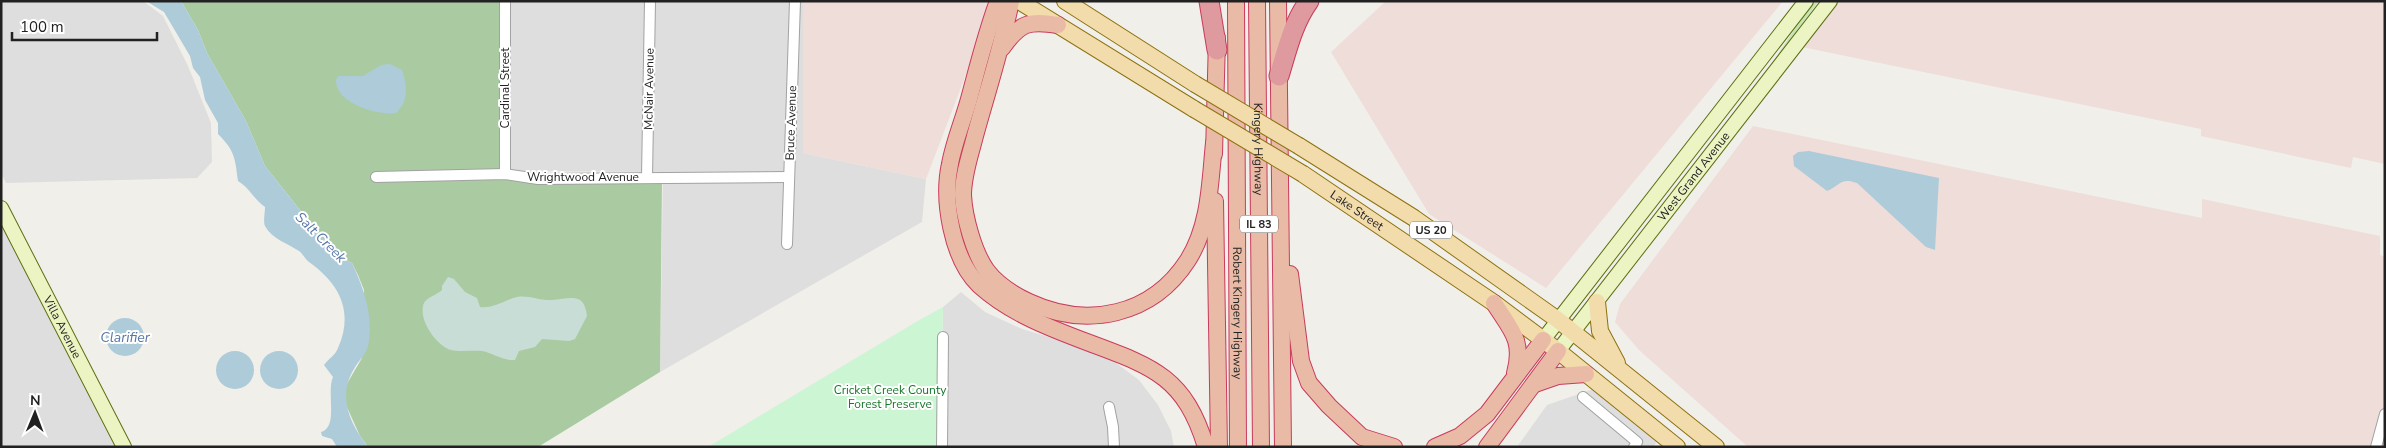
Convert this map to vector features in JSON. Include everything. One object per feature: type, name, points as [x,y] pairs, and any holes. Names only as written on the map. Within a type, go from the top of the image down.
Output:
[{"type":"highway","points":[[998,1],[949,165],[948,199],[950,224],[958,254],[978,284],[1014,312],[1136,360],[1166,378],[1176,388],[1191,410],[1206,447]]},
{"type":"highway","points":[[1011,1],[964,181],[963,197],[971,236],[986,270],[1013,294],[1045,309],[1085,316],[1110,314],[1148,298],[1173,279],[1189,258],[1202,230],[1207,209],[1214,143]]},
{"type":"highway","points":[[1209,1],[1217,50]]},
{"type":"highway","points":[[1217,1],[1214,143],[1219,447]]},
{"type":"highway","name":"Robert Kingery Highway","points":[[1236,1],[1238,447]]},
{"type":"highway","name":"Kingery Highway","points":[[1257,1],[1261,447]]},
{"type":"highway","points":[[1278,1],[1283,447]]},
{"type":"highway","points":[[1279,76],[1300,13],[1309,1]]},
{"type":"highway","points":[[998,54],[1011,36],[1023,25],[1032,22],[1058,25]]},
{"type":"highway","points":[[1280,189],[1300,361],[1309,383],[1329,406],[1362,437],[1394,447]]},
{"type":"highway","name":"US 20","points":[[1494,303],[1515,336],[1519,350],[1515,376]]},
{"type":"highway","points":[[1435,447],[1460,436],[1487,414],[1543,340]]},
{"type":"highway","points":[[1487,447],[1558,351]]},
{"type":"highway","points":[[1535,384],[1558,376],[1586,374]]},
{"type":"main road","name":"Lake Street","points":[[1019,1],[1303,174],[1426,259],[1494,303],[1558,351],[1677,447]]},
{"type":"main road","name":"Lake Street","points":[[1065,1],[1195,84],[1414,218],[1574,332],[1716,447]]},
{"type":"main road","name":"West Grand Avenue","points":[[1543,340],[1806,1]]},
{"type":"main road","name":"West Grand Avenue","points":[[1558,351],[1830,1]]},
{"type":"main road","name":"Villa Avenue","points":[[1,208],[124,447]]},
{"type":"main road","points":[[1597,302],[1600,331],[1621,370]]},
{"type":"street","name":"Cardinal Street","points":[[505,1],[505,174]]},
{"type":"street","name":"McNair Avenue","points":[[647,177],[650,1]]},
{"type":"street","name":"Bruce Avenue","points":[[787,244],[796,1]]},
{"type":"street","name":"Wrightwood Avenue","points":[[376,177],[505,174],[538,179],[789,177]]},
{"type":"street","points":[[942,447],[943,338]]},
{"type":"street","points":[[1583,397],[1637,442],[1634,447]]},
{"type":"street","points":[[1109,407],[1114,447]]},
{"type":"street","points":[[2376,447],[2385,414]]},
{"type":"shaded area","points":[[1,1],[143,1],[163,16],[188,66],[211,123],[212,162],[197,178],[6,183],[1,173]]},
{"type":"shaded area","points":[[511,1],[803,1],[803,153],[926,179],[922,222],[660,372],[663,172],[509,171]]},
{"type":"shaded area","points":[[803,1],[994,1],[926,179],[803,153]]},
{"type":"shaded area","points":[[1386,1],[1783,1],[1546,288],[1429,214],[1331,52]]},
{"type":"shaded area","points":[[1837,1],[2385,1],[2385,164],[2353,157],[2351,168],[2201,136],[2201,129],[1802,47]]},
{"type":"shaded area","points":[[1753,126],[2202,218],[2202,199],[2380,236],[2380,255],[2385,257],[2385,447],[1748,447],[1639,350],[1615,322],[1620,304]]},
{"type":"shaded area","points":[[1,220],[116,447],[1,447]]},
{"type":"shaded area","points":[[961,292],[985,312],[1022,329],[1072,344],[1112,360],[1139,380],[1158,405],[1171,431],[1174,447],[941,447],[943,307]]},
{"type":"shaded area","points":[[1596,388],[1659,439],[1653,447],[1517,447],[1547,405]]},
{"type":"green space","points":[[181,1],[502,1],[500,161],[518,181],[528,183],[662,181],[660,372],[538,447],[368,447],[360,436],[346,405],[345,387],[362,358],[364,290],[358,275],[352,263],[335,254],[265,166],[246,121],[207,53],[198,30]]},
{"type":"green space","points":[[1813,1],[1819,1],[1767,71]]},
{"type":"green space","points":[[448,277],[454,279],[465,292],[477,298],[480,307],[494,306],[517,297],[548,300],[575,298],[583,303],[587,316],[575,339],[569,341],[542,339],[535,347],[519,351],[515,360],[482,351],[451,350],[434,338],[423,317],[425,301],[442,290],[442,286]]},
{"type":"green space","name":"Cricket Creek County Forest Preserve","points":[[943,307],[939,447],[708,447],[916,322]]},
{"type":"water","name":"Salt Creek","points":[[146,1],[181,1],[198,30],[207,53],[246,121],[265,166],[335,254],[352,263],[367,303],[370,335],[367,349],[349,379],[346,399],[351,419],[368,447],[337,447],[332,439],[322,436],[321,432],[326,429],[331,416],[331,383],[333,377],[324,365],[337,351],[343,335],[345,322],[341,300],[336,289],[300,252],[276,238],[265,226],[265,207],[238,181],[233,155],[228,145],[218,134],[218,123],[205,100],[200,77],[193,68],[190,56],[164,12]]},
{"type":"water","points":[[390,64],[402,70],[406,87],[405,99],[396,113],[379,112],[359,106],[342,95],[338,88],[336,80],[338,76],[363,76],[381,65]]},
{"type":"water","points":[[1809,151],[1939,178],[1935,250],[1926,247],[1857,183],[1844,181],[1827,191],[1794,166],[1793,156],[1798,152]]},
{"type":"water","name":"Clarifier","points":[[125,318],[139,323],[144,337],[139,351],[125,356],[111,351],[106,337],[111,323]]},
{"type":"water","points":[[235,351],[249,356],[254,370],[249,384],[235,389],[221,384],[216,370],[221,356]]},
{"type":"water","points":[[279,351],[293,356],[298,370],[293,384],[279,389],[265,384],[260,370],[265,356]]}]
